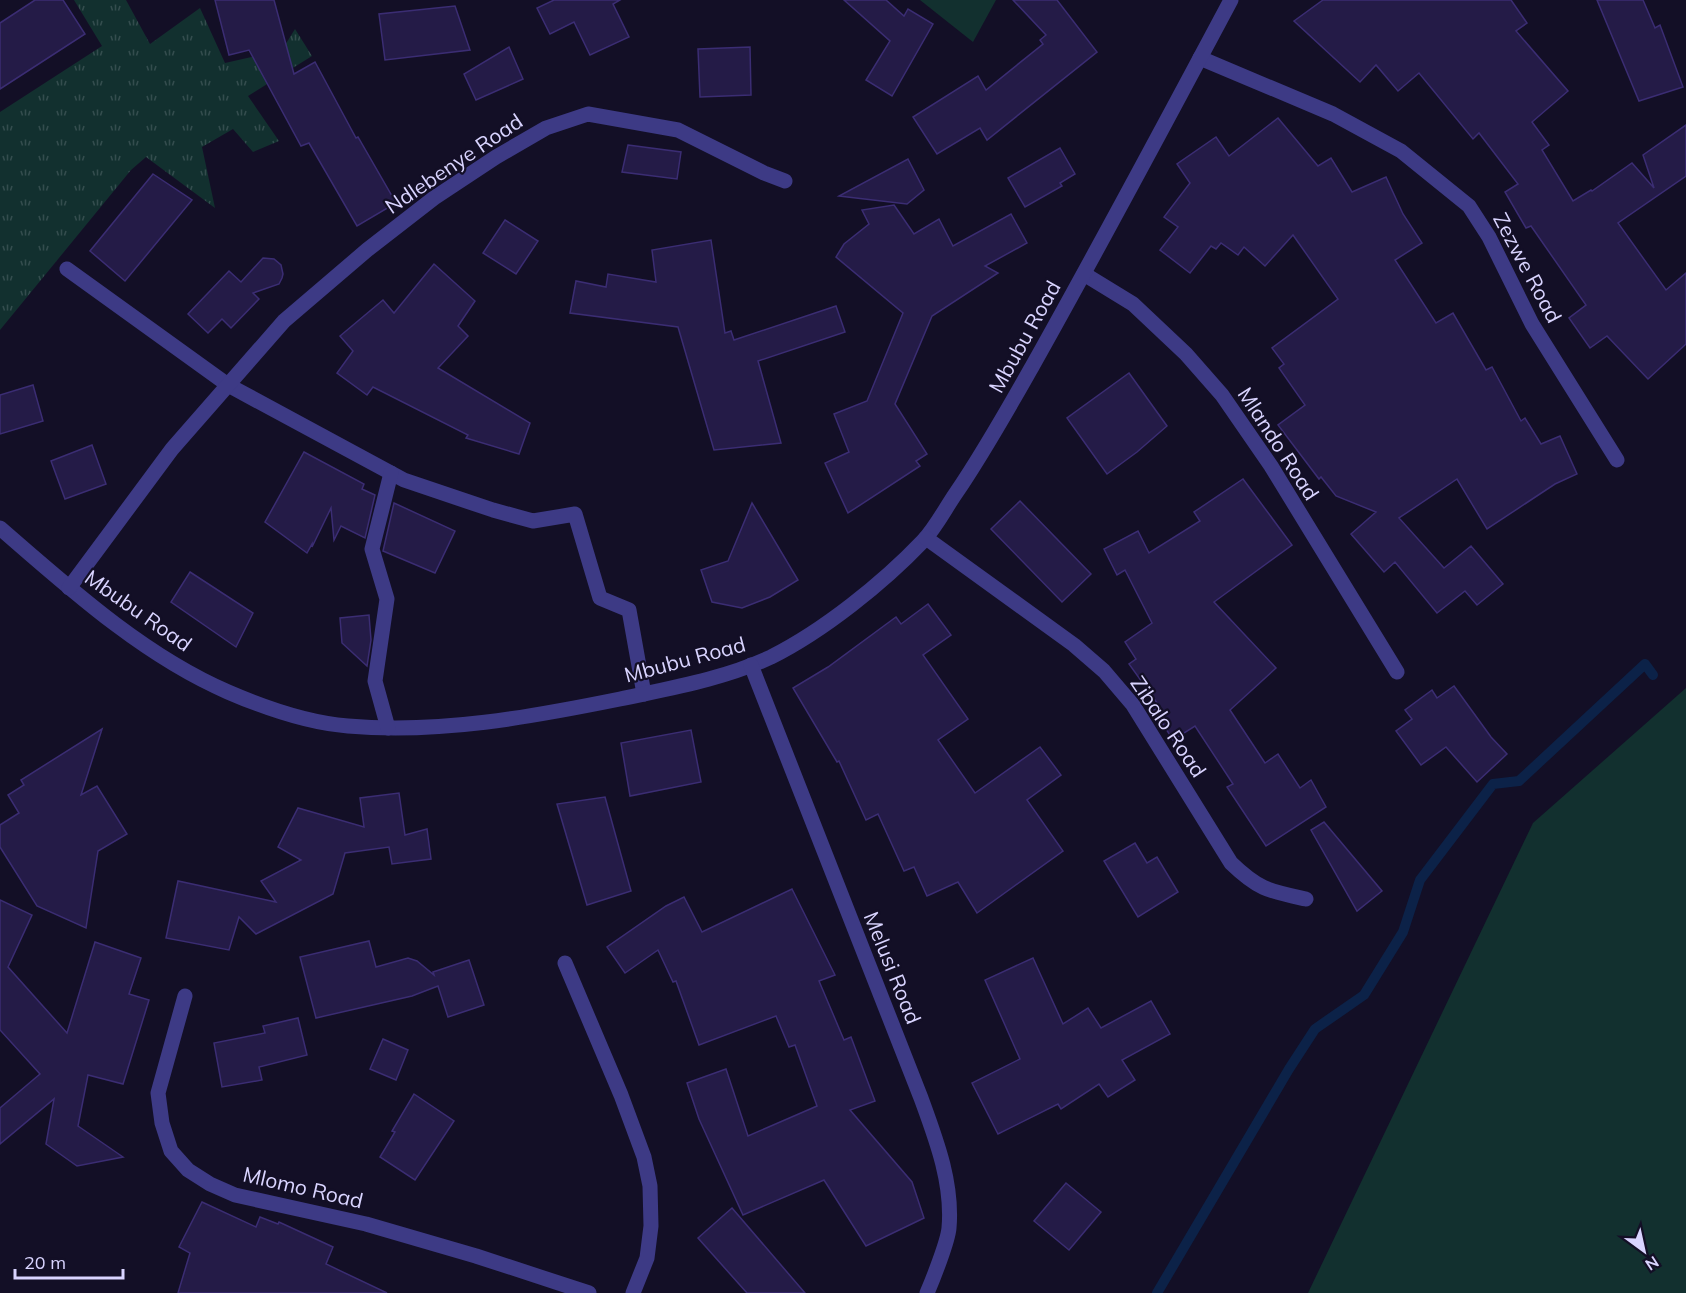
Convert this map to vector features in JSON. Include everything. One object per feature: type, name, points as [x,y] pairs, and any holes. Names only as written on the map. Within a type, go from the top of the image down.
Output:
[{"type":"street","name":"Mbubu Road","points":[[0,528],[69,588],[164,659],[229,692],[290,714],[344,726],[446,727],[558,711],[644,694],[729,673],[751,665],[797,642],[837,615],[886,577],[926,538],[987,446],[1084,274],[1231,0]]},
{"type":"street","name":"Zezwe Road","points":[[1200,58],[1333,114],[1401,151],[1468,206],[1489,237],[1532,324],[1617,460]]},
{"type":"street","name":"Ndlebenye Road","points":[[69,588],[172,449],[284,321],[367,250],[434,198],[496,157],[546,128],[588,114],[678,130],[784,181]]},
{"type":"street","points":[[66,269],[228,385],[404,480],[482,507],[533,521],[575,514],[600,598],[629,610],[644,694]]},
{"type":"street","name":"Mlando Road","points":[[1084,274],[1133,304],[1186,354],[1222,395],[1271,466],[1397,672]]},
{"type":"street","points":[[388,728],[375,681],[387,599],[372,549],[391,473]]},
{"type":"street","name":"Zibalo Road","points":[[926,538],[1074,645],[1104,671],[1133,705],[1231,862],[1247,879],[1261,888],[1306,899]]},
{"type":"street","name":"Melusi Road","points":[[751,665],[941,1153],[948,1195],[949,1229],[927,1293]]},
{"type":"street","points":[[565,963],[621,1095],[644,1157],[650,1186],[651,1226],[646,1258],[633,1293]]},
{"type":"street","name":"Mlomo Road","points":[[185,996],[158,1093],[162,1124],[171,1151],[188,1170],[210,1184],[235,1195],[366,1224],[476,1256],[589,1293]]},
{"type":"green space","points":[[74,0],[126,0],[150,44],[200,8],[225,63],[282,50],[295,29],[312,56],[248,96],[279,141],[253,152],[233,129],[202,147],[215,208],[146,157],[131,170],[0,330],[0,112],[102,46]]},
{"type":"green space","points":[[920,0],[996,0],[973,42]]},
{"type":"green space","points":[[1686,688],[1686,1293],[1308,1293],[1533,823]]},
{"type":"building","points":[[35,0],[63,0],[85,34],[0,89],[0,23]]},
{"type":"building","points":[[215,0],[274,0],[294,74],[315,62],[356,138],[358,137],[396,203],[357,226],[309,143],[301,146],[249,50],[229,55]]},
{"type":"building","points":[[554,0],[620,0],[613,4],[629,37],[590,55],[574,22],[550,34],[537,8]]},
{"type":"building","points":[[844,0],[886,0],[904,16],[908,9],[933,24],[892,96],[866,80],[890,41]]},
{"type":"building","points":[[1013,0],[1057,0],[1097,52],[987,140],[980,128],[937,154],[913,117],[978,76],[986,90],[1043,44],[1040,40],[1046,35]]},
{"type":"building","points":[[1323,0],[1511,0],[1527,23],[1516,31],[1568,91],[1532,122],[1549,145],[1542,150],[1573,201],[1592,191],[1632,163],[1654,188],[1643,155],[1686,125],[1686,176],[1618,223],[1666,290],[1686,273],[1686,344],[1648,379],[1607,336],[1590,348],[1569,318],[1586,305],[1531,226],[1526,228],[1505,192],[1518,184],[1479,133],[1473,139],[1419,73],[1398,91],[1376,65],[1360,82],[1294,21]]},
{"type":"building","points":[[1597,0],[1643,0],[1655,28],[1660,25],[1683,87],[1639,101]]},
{"type":"building","points":[[455,6],[470,50],[385,60],[379,14]]},
{"type":"building","points":[[509,47],[523,79],[476,100],[464,74]]},
{"type":"building","points":[[750,47],[751,95],[700,97],[698,49]]},
{"type":"building","points":[[1278,118],[1318,166],[1331,158],[1352,192],[1386,177],[1403,214],[1422,243],[1395,260],[1436,323],[1453,313],[1486,370],[1492,367],[1521,421],[1525,418],[1541,444],[1560,436],[1577,474],[1555,484],[1487,529],[1457,479],[1399,518],[1444,568],[1471,546],[1503,584],[1477,605],[1465,591],[1437,613],[1395,562],[1384,572],[1351,534],[1376,512],[1336,496],[1321,477],[1319,479],[1278,425],[1305,405],[1279,368],[1284,364],[1272,348],[1338,299],[1293,235],[1265,266],[1244,247],[1238,255],[1221,243],[1216,249],[1211,246],[1190,273],[1160,250],[1178,227],[1164,217],[1190,183],[1177,164],[1216,137],[1229,156]]},
{"type":"building","points":[[628,145],[681,152],[677,179],[622,172]]},
{"type":"building","points":[[1060,148],[1075,174],[1060,183],[1062,186],[1025,207],[1008,178]]},
{"type":"building","points":[[908,159],[924,190],[907,204],[839,196]]},
{"type":"building","points":[[153,174],[192,200],[125,281],[90,251]]},
{"type":"building","points":[[894,205],[914,234],[939,219],[953,246],[1011,214],[1027,243],[985,266],[998,273],[932,316],[895,404],[927,454],[916,461],[920,466],[848,513],[825,463],[849,452],[834,414],[867,401],[903,313],[836,257],[844,244],[869,224],[862,210]]},
{"type":"building","points":[[505,220],[538,241],[516,274],[483,253]]},
{"type":"building","points":[[711,240],[725,333],[731,331],[734,340],[836,306],[845,332],[758,361],[781,443],[714,450],[678,327],[570,313],[576,281],[606,287],[608,274],[656,282],[652,250]]},
{"type":"building","points":[[263,258],[274,259],[281,265],[282,278],[279,284],[253,293],[259,299],[231,328],[222,319],[208,333],[188,314],[229,271],[241,282]]},
{"type":"building","points":[[434,264],[475,301],[458,326],[468,336],[438,368],[530,423],[519,454],[466,438],[468,435],[373,387],[367,395],[337,373],[353,351],[340,336],[383,300],[394,313]]},
{"type":"building","points":[[1129,373],[1167,426],[1107,474],[1067,418]]},
{"type":"building","points":[[33,385],[43,421],[0,434],[0,395]]},
{"type":"building","points":[[92,445],[106,484],[65,499],[51,461]]},
{"type":"building","points":[[304,452],[364,484],[362,489],[375,495],[365,538],[341,526],[334,540],[331,508],[307,553],[265,522]]},
{"type":"building","points":[[1243,479],[1292,545],[1214,602],[1276,668],[1230,710],[1265,763],[1278,754],[1300,788],[1311,780],[1326,807],[1266,846],[1227,787],[1233,784],[1195,726],[1173,740],[1154,710],[1160,707],[1129,664],[1136,659],[1125,642],[1152,623],[1125,570],[1117,575],[1104,549],[1138,531],[1149,553],[1200,521],[1194,512]]},
{"type":"building","points":[[1020,501],[1091,574],[1062,602],[991,529]]},
{"type":"building","points":[[394,503],[455,531],[435,573],[383,551]]},
{"type":"building","points":[[752,503],[798,580],[770,597],[742,608],[712,602],[701,570],[728,561]]},
{"type":"building","points":[[190,572],[253,613],[236,647],[171,602]]},
{"type":"building","points":[[928,604],[951,635],[923,655],[968,719],[938,740],[975,793],[1040,747],[1061,775],[1027,800],[1063,851],[977,913],[958,882],[927,896],[914,867],[904,871],[878,814],[866,820],[839,761],[837,762],[793,688],[828,667],[896,617],[901,624]]},
{"type":"building","points":[[369,615],[371,640],[367,666],[342,643],[340,618]]},
{"type":"building","points":[[1454,686],[1491,737],[1507,754],[1477,782],[1446,747],[1421,765],[1396,731],[1412,719],[1405,710],[1432,690],[1437,698]]},
{"type":"building","points":[[102,729],[81,795],[97,786],[127,834],[98,851],[86,928],[37,906],[0,847],[0,825],[19,813],[8,795],[24,785],[21,780]]},
{"type":"building","points":[[691,730],[701,782],[630,796],[621,743]]},
{"type":"building","points":[[399,793],[405,835],[427,829],[431,859],[392,864],[389,847],[345,853],[333,894],[256,934],[239,917],[229,950],[166,938],[178,881],[276,902],[261,881],[301,860],[278,847],[298,808],[364,827],[360,798]]},
{"type":"building","points":[[605,797],[631,891],[587,905],[557,804]]},
{"type":"building","points":[[1324,822],[1382,891],[1357,911],[1311,830]]},
{"type":"building","points":[[1135,843],[1147,863],[1157,857],[1178,892],[1138,917],[1104,861]]},
{"type":"building","points":[[792,889],[835,975],[819,981],[844,1040],[851,1037],[875,1101],[850,1110],[912,1182],[924,1218],[866,1246],[824,1180],[743,1215],[699,1119],[687,1083],[726,1069],[748,1136],[817,1106],[795,1045],[789,1047],[776,1016],[699,1045],[676,981],[673,982],[658,950],[625,973],[607,947],[666,906],[684,897],[702,932]]},
{"type":"building","points":[[0,900],[32,915],[8,967],[67,1033],[95,942],[141,958],[129,994],[149,1000],[123,1084],[88,1075],[78,1126],[123,1157],[77,1166],[46,1144],[54,1099],[0,1144],[0,1108],[40,1074],[0,1030]]},
{"type":"building","points":[[369,941],[376,967],[408,958],[417,961],[434,975],[433,972],[469,960],[484,1005],[448,1017],[438,986],[412,996],[316,1018],[300,957]]},
{"type":"building","points":[[1033,958],[1063,1024],[1088,1008],[1101,1028],[1151,1001],[1170,1034],[1122,1060],[1135,1080],[1108,1097],[1099,1084],[1061,1109],[1058,1104],[998,1134],[972,1083],[1020,1059],[985,980]]},
{"type":"building","points":[[298,1018],[307,1055],[259,1067],[262,1080],[222,1087],[214,1043],[265,1033],[263,1026]]},
{"type":"building","points":[[383,1039],[408,1050],[396,1080],[370,1069]]},
{"type":"building","points":[[414,1094],[454,1121],[415,1180],[380,1157]]},
{"type":"building","points":[[1066,1183],[1101,1212],[1069,1250],[1034,1221]]},
{"type":"building","points":[[202,1202],[256,1227],[260,1217],[278,1224],[279,1222],[333,1247],[326,1264],[387,1293],[178,1293],[190,1253],[179,1247]]},
{"type":"building","points":[[732,1208],[805,1293],[747,1293],[698,1238]]},
{"type":"waterway","points":[[1157,1293],[1315,1029],[1364,995],[1403,932],[1420,880],[1493,784],[1519,781],[1645,664],[1653,675]]}]
